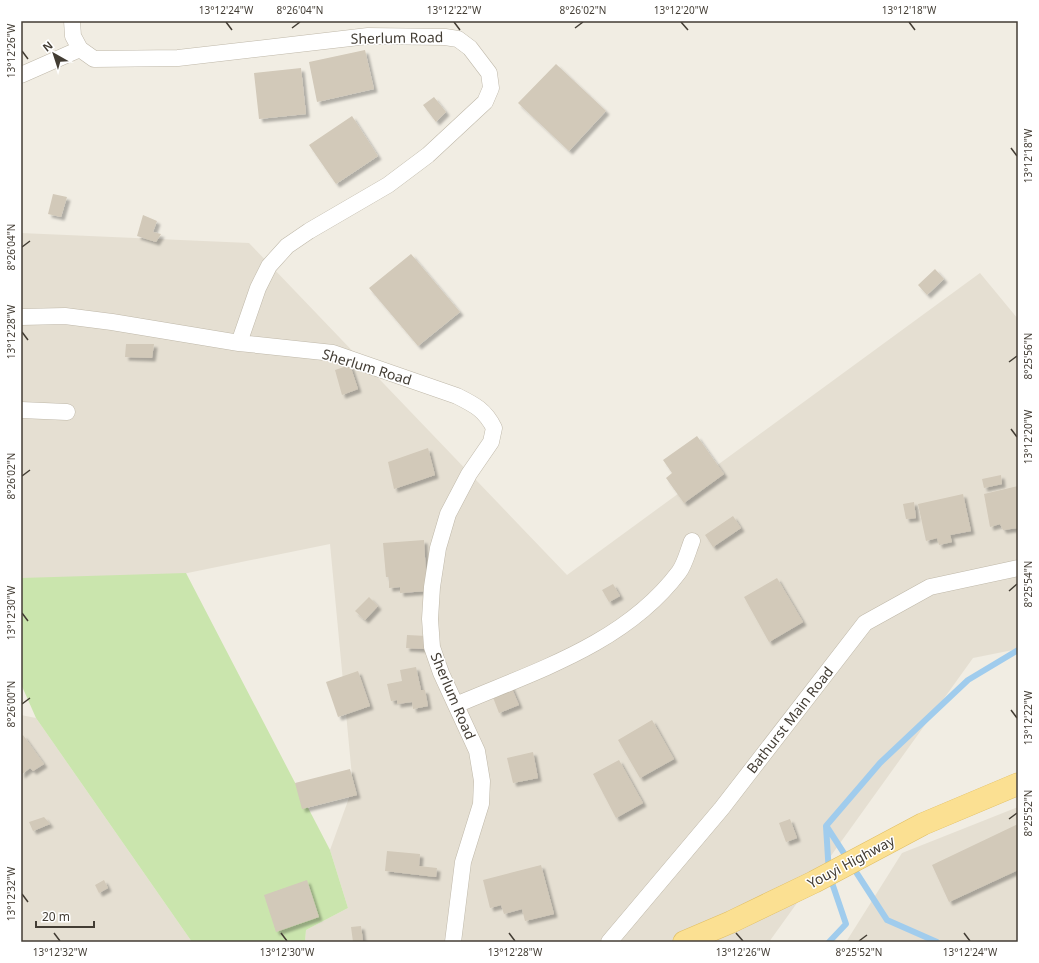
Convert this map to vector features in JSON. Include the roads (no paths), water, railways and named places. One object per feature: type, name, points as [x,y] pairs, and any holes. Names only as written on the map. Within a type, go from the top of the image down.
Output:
[{"type":"main road","name":"Youyi Highway","points":[[684,942],[814,882],[923,824],[1018,784]]},
{"type":"street","points":[[21,74],[80,49],[73,36],[72,21]]},
{"type":"street","name":"Sherlum Road","points":[[80,49],[94,59],[178,58],[368,36],[445,37],[458,39],[470,48],[489,73],[491,88],[485,102],[428,155],[388,185],[309,231],[287,246],[269,266],[258,288],[247,316],[239,343],[333,353],[457,396],[475,405],[488,416],[494,428],[491,442],[469,474],[448,514],[438,548],[432,587],[430,619],[432,647],[441,673],[477,751],[482,781],[481,804],[463,862],[453,942]]},
{"type":"street","points":[[21,317],[65,316],[112,322],[239,343]]},
{"type":"street","points":[[21,410],[67,412]]},
{"type":"street","points":[[456,705],[591,646],[640,614],[679,571],[692,541]]},
{"type":"street","name":"Bathurst Main Road","points":[[610,942],[722,808],[865,623],[930,587],[1018,568]]},
{"type":"waterway","points":[[829,942],[846,924],[829,874],[826,826],[880,763],[968,680],[1018,650]]},
{"type":"waterway","points":[[827,827],[887,920],[937,942]]}]
